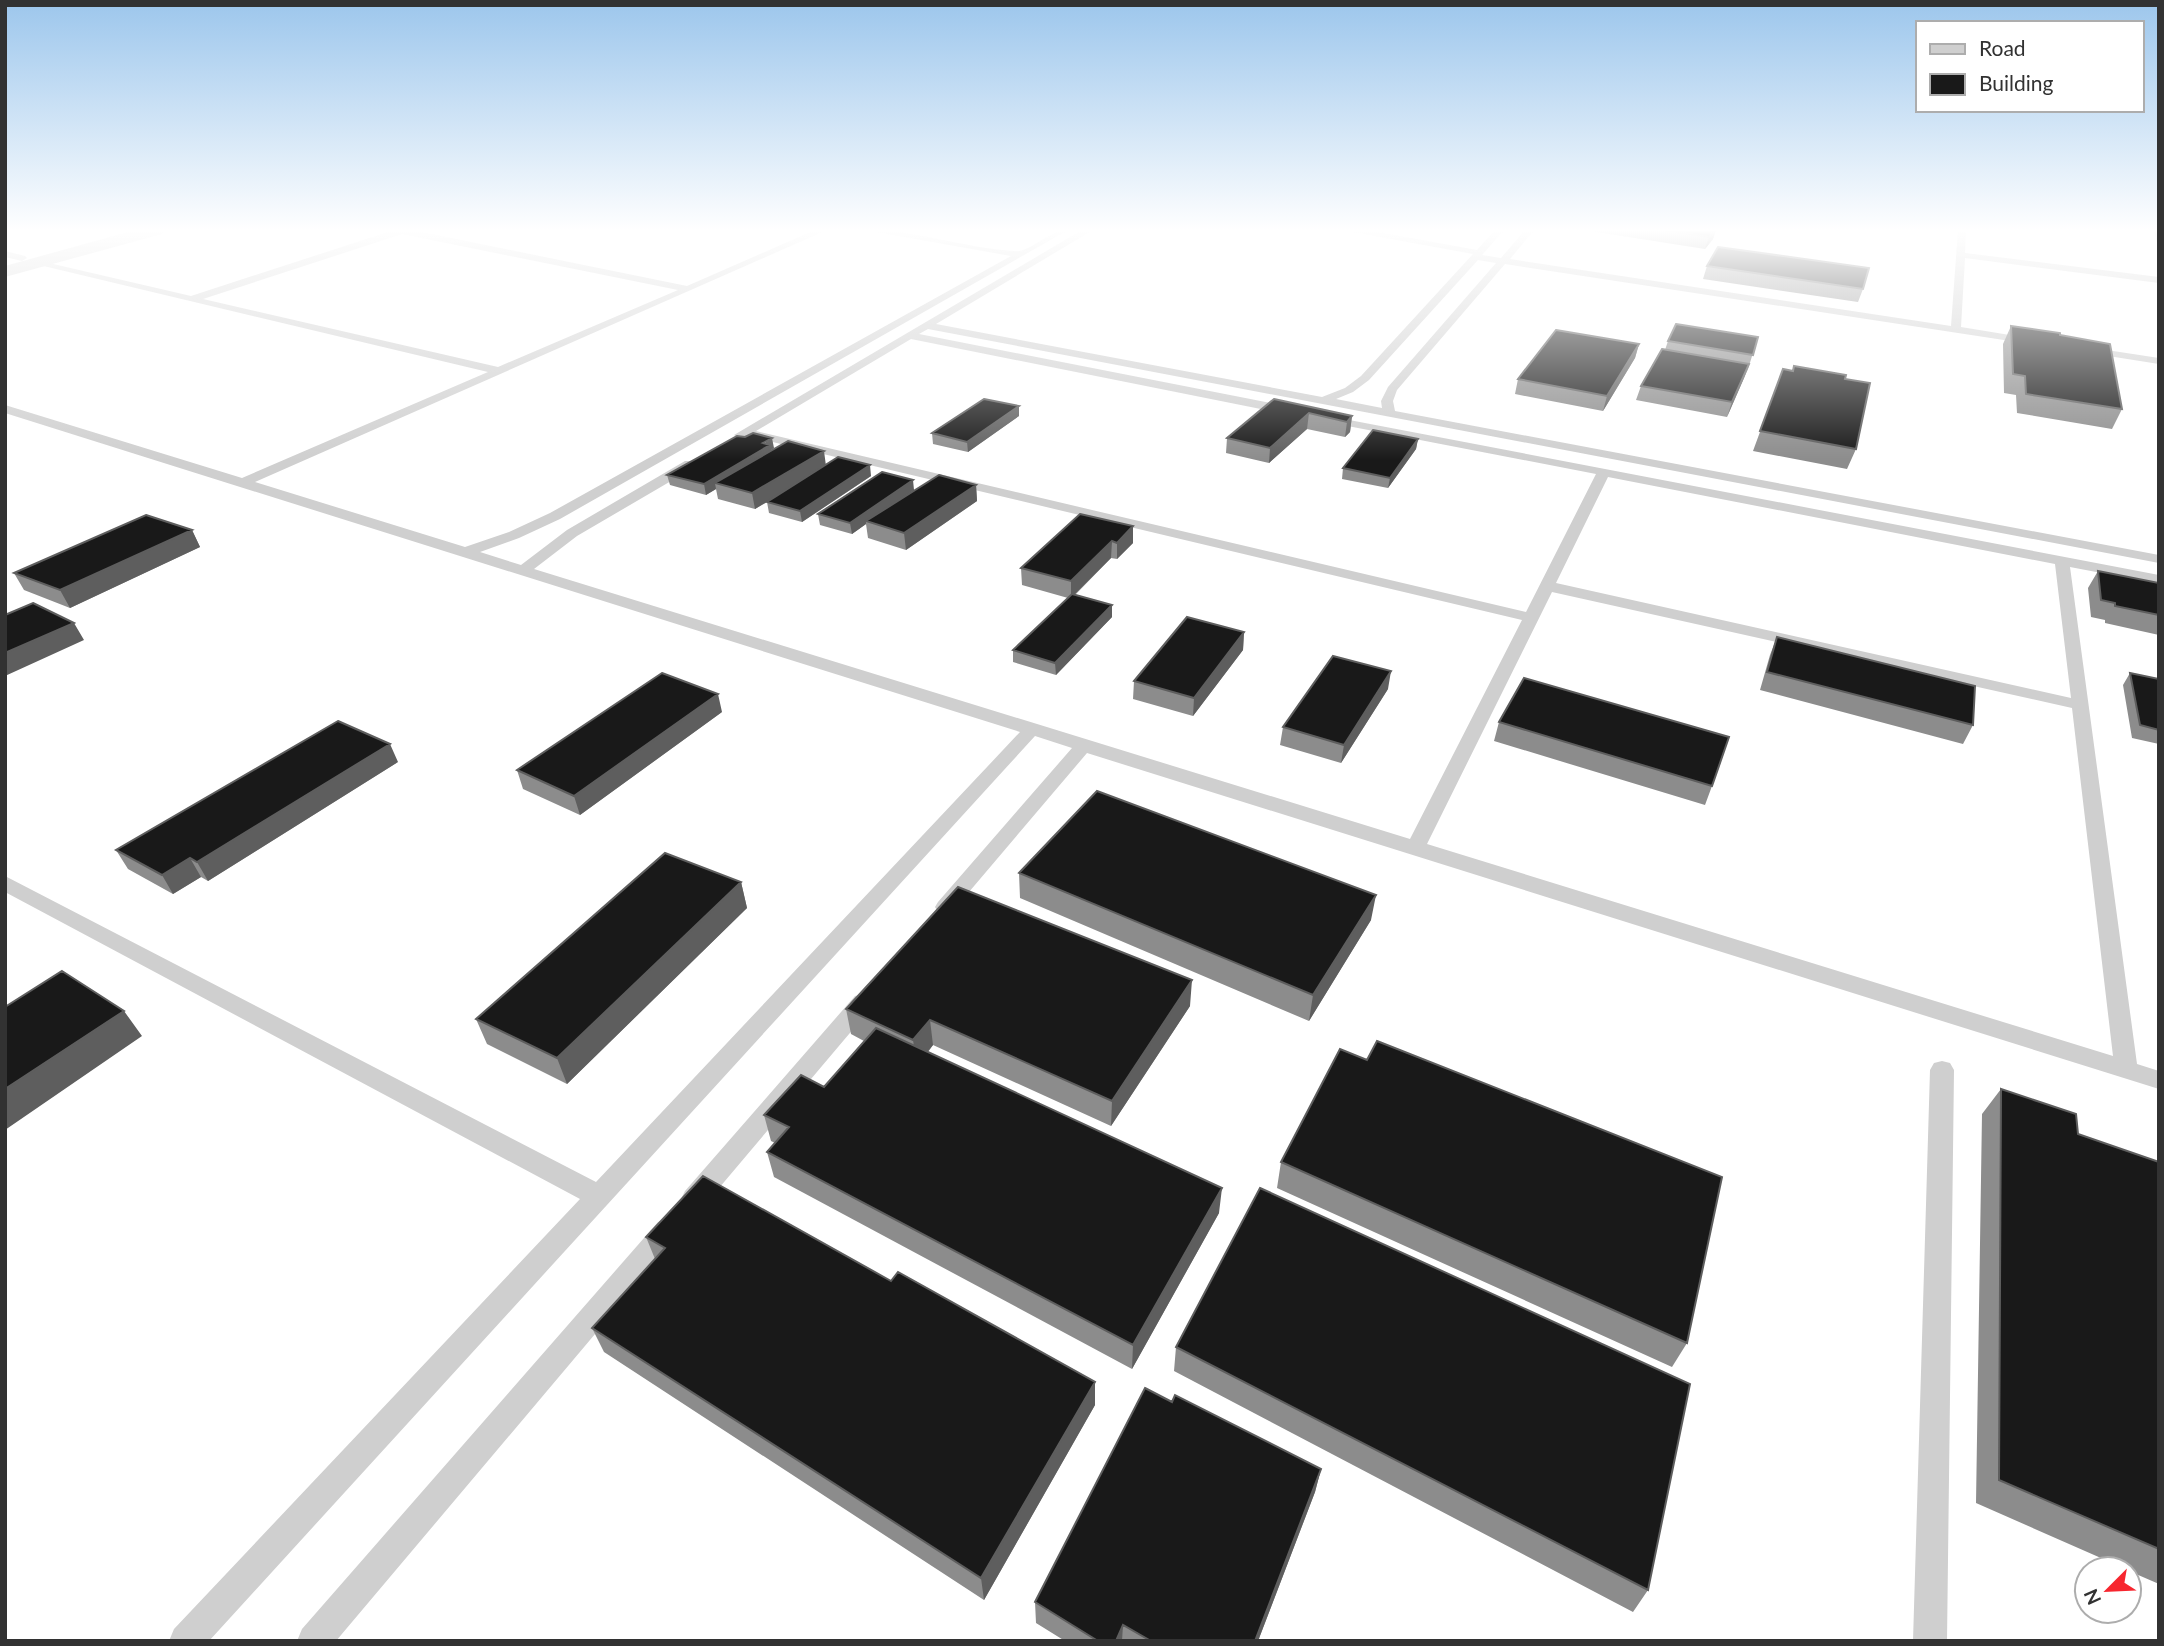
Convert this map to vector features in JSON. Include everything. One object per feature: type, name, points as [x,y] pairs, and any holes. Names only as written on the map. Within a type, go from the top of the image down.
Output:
[{"type":"lane","points":[[224,307],[499,372]]},
{"type":"lane","points":[[243,483],[647,307]]},
{"type":"lane","points":[[465,552],[514,535],[555,516],[928,307]]},
{"type":"lane","points":[[961,307],[739,436],[1531,618]]},
{"type":"lane","points":[[1324,401],[1349,390],[1365,378],[1430,307]]},
{"type":"lane","points":[[1389,413],[1387,401],[1392,389],[1464,307]]},
{"type":"lane","points":[[1802,307],[2037,342]]},
{"type":"lane","points":[[1956,330],[1958,307]]},
{"type":"lane","points":[[929,326],[2159,559]]},
{"type":"lane","points":[[911,337],[2159,580]]},
{"type":"lane","points":[[2078,348],[2159,361]]},
{"type":"lane","points":[[5,409],[2159,1080]]},
{"type":"lane","points":[[523,570],[572,533],[697,460]]},
{"type":"lane","points":[[1415,848],[1604,472]]},
{"type":"lane","points":[[1820,514],[1822,495]]},
{"type":"lane","points":[[2062,561],[2126,1070]]},
{"type":"lane","points":[[1547,586],[2080,705]]},
{"type":"lane","points":[[187,1641],[1032,729]]},
{"type":"lane","points":[[932,922],[1084,745]]},
{"type":"lane","points":[[5,883],[599,1196]]},
{"type":"lane","points":[[314,1641],[878,985]]},
{"type":"lane","points":[[1930,1641],[1942,1070]]},
{"type":"building","points":[[1676,324],[1758,337],[1753,355],[1668,341]]},
{"type":"building","points":[[2011,326],[2110,344],[2122,409],[2026,394],[2025,376],[2013,374]]},
{"type":"building","points":[[1556,330],[1639,344],[1607,396],[1518,379]]},
{"type":"building","points":[[1662,349],[1749,364],[1732,402],[1641,386]]},
{"type":"building","points":[[1794,366],[1846,375],[1845,379],[1870,383],[1856,449],[1760,431],[1783,369],[1793,371]]},
{"type":"building","points":[[984,399],[1019,406],[967,442],[932,433]]},
{"type":"building","points":[[1274,399],[1352,416],[1347,422],[1309,413],[1270,448],[1227,438]]},
{"type":"building","points":[[1373,430],[1418,439],[1390,478],[1343,468]]},
{"type":"building","points":[[753,433],[772,438],[763,443],[770,445],[704,484],[667,475],[737,436],[745,437]]},
{"type":"building","points":[[788,441],[824,451],[752,493],[715,483]]},
{"type":"building","points":[[838,457],[870,465],[800,511],[767,502]]},
{"type":"building","points":[[882,472],[913,480],[850,523],[818,514]]},
{"type":"building","points":[[939,475],[976,485],[904,533],[866,521]]},
{"type":"building","points":[[1080,514],[1133,526],[1117,543],[1112,541],[1071,581],[1021,568]]},
{"type":"building","points":[[146,515],[192,530],[60,590],[14,573]]},
{"type":"building","points":[[2098,571],[2159,583],[2159,615],[2115,606],[2115,603],[2101,600]]},
{"type":"building","points":[[1072,594],[1112,605],[1055,663],[1013,650]]},
{"type":"building","points":[[33,603],[74,623],[5,653],[5,615]]},
{"type":"building","points":[[1187,617],[1244,632],[1194,698],[1134,681]]},
{"type":"building","points":[[1777,637],[1975,686],[1973,725],[1767,672]]},
{"type":"building","points":[[1333,656],[1391,671],[1344,745],[1283,727]]},
{"type":"building","points":[[662,673],[718,694],[574,796],[517,770]]},
{"type":"building","points":[[2130,673],[2159,679],[2159,730],[2140,725]]},
{"type":"building","points":[[1524,678],[1729,737],[1712,786],[1499,722]]},
{"type":"building","points":[[338,721],[390,744],[197,862],[190,858],[162,875],[116,850]]},
{"type":"building","points":[[1097,791],[1376,895],[1313,995],[1019,873]]},
{"type":"building","points":[[665,853],[741,882],[557,1058],[476,1019]]},
{"type":"building","points":[[958,887],[1192,980],[1112,1101],[930,1020],[913,1040],[846,1009]]},
{"type":"building","points":[[62,971],[124,1011],[5,1089],[5,1007]]},
{"type":"building","points":[[876,1028],[1222,1188],[1133,1345],[767,1152],[789,1127],[764,1115],[801,1075],[824,1087]]},
{"type":"building","points":[[1377,1041],[1722,1177],[1687,1343],[1281,1162],[1340,1049],[1367,1060]]},
{"type":"building","points":[[2001,1089],[2076,1114],[2078,1134],[2159,1162],[2159,1549],[1999,1480]]},
{"type":"building","points":[[703,1176],[891,1281],[898,1272],[1095,1382],[981,1578],[592,1328],[665,1248],[646,1237]]},
{"type":"building","points":[[1260,1188],[1690,1384],[1648,1590],[1176,1347]]},
{"type":"building","points":[[1145,1388],[1172,1402],[1175,1395],[1321,1469],[1255,1641],[1151,1641],[1123,1625],[1116,1641],[1098,1641],[1035,1602]]}]
